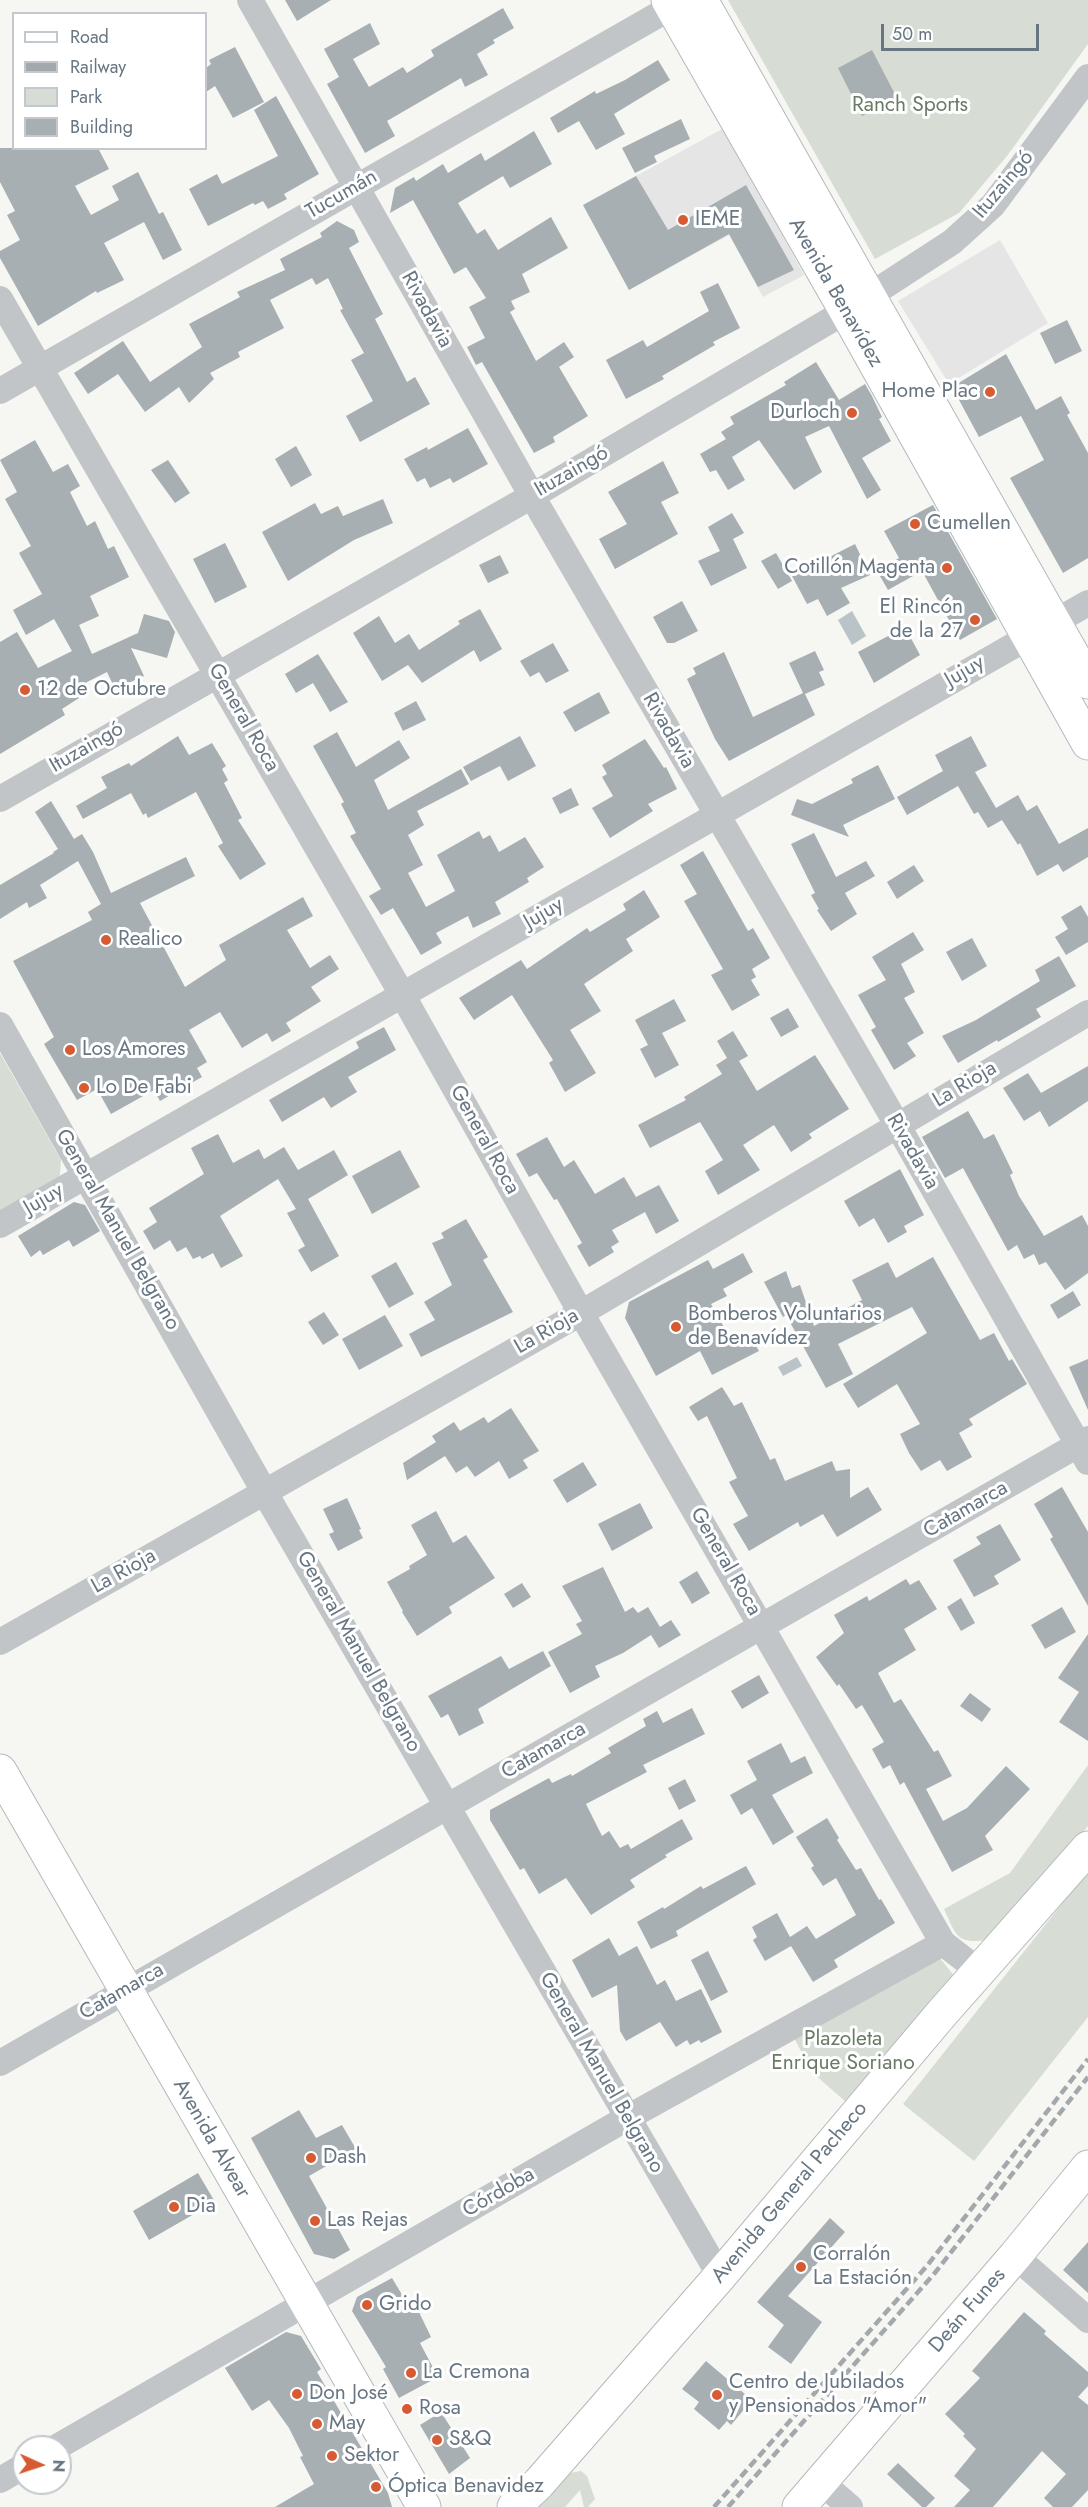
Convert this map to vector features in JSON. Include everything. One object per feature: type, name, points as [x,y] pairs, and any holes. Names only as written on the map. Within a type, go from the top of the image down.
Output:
[{"type":"street","name":"Rivadavia","points":[[250,0],[532,496],[1085,1448]]},
{"type":"street","name":"Tucumán","points":[[0,391],[682,2]]},
{"type":"street","name":"Avenida Benavídez","points":[[682,2],[858,303],[1041,628],[1088,743]]},
{"type":"street","name":"Ituzaingó","points":[[0,799],[217,673],[532,496],[858,303],[952,242],[993,205],[1088,77]]},
{"type":"street","name":"General Roca","points":[[0,299],[403,996],[581,1313],[943,1942],[979,1971]]},
{"type":"street","name":"Jujuy","points":[[0,1225],[1088,603]]},
{"type":"street","name":"Avenida Benavídez","points":[[1041,628],[1088,682]]},
{"type":"street","name":"La Rioja","points":[[0,1642],[581,1313],[1088,1013]]},
{"type":"street","name":"General Manuel Belgrano","points":[[0,1025],[265,1493],[720,2276]]},
{"type":"street","name":"Catamarca","points":[[0,2063],[762,1627],[1085,1448]]},
{"type":"street","name":"Avenida Alvear","points":[[0,1771],[424,2507]]},
{"type":"street","name":"Avenida General Pacheco","points":[[514,2507],[535,2495],[979,1971],[1088,1848]]},
{"type":"street","name":"Córdoba","points":[[72,2438],[627,2118],[943,1942]]},
{"type":"street","name":"Deán Funes","points":[[799,2507],[1016,2256],[1088,2167]]},
{"type":"street","points":[[1016,2256],[1088,2320]]},
{"type":"street","points":[[821,2482],[850,2507]]},
{"type":"shaded area","name":"IEME","points":[[724,128],[804,275],[763,297],[729,235],[629,290],[583,205]]},
{"type":"shaded area","points":[[1000,240],[1048,323],[949,384],[898,301]]},
{"type":"shaded area","points":[[852,611],[866,636],[852,645],[838,620]]},
{"type":"shaded area","points":[[797,1357],[802,1366],[783,1376],[778,1367]]},
{"type":"green space","name":"Ranch Sports","points":[[728,0],[1088,0],[1088,44],[1007,156],[959,213],[875,259]]},
{"type":"green space","points":[[0,1053],[61,1160],[60,1175],[53,1183],[0,1213]]},
{"type":"green space","points":[[1088,1765],[1088,1826],[989,1940],[970,1941],[959,1936],[944,1909],[1010,1873]]},
{"type":"green space","points":[[1088,1871],[1088,2017],[974,2161],[903,2104]]},
{"type":"green space","name":"Plazoleta Enrique Soriano","points":[[939,1957],[955,1977],[847,2103],[813,2073],[794,2038]]},
{"type":"green space","points":[[581,2471],[587,2476],[595,2499],[588,2507],[584,2507],[580,2490],[565,2507],[538,2507],[570,2473]]},
{"type":"building","points":[[285,0],[331,0],[297,21]]},
{"type":"building","points":[[503,8],[514,28],[493,40],[495,43],[477,54],[488,75],[465,87],[461,78],[387,121],[395,136],[365,153],[327,84],[339,77],[324,49],[370,23],[380,44],[353,59],[369,87],[403,67],[407,73],[434,56],[431,50]]},
{"type":"building","points":[[235,47],[264,102],[233,118],[215,86],[207,91],[207,67],[211,64],[209,60]]},
{"type":"building","points":[[872,50],[897,98],[862,116],[838,68]]},
{"type":"building","points":[[658,60],[670,80],[614,114],[625,134],[596,150],[579,121],[558,133],[550,118],[595,91],[596,94],[625,80]]},
{"type":"building","points":[[276,96],[319,174],[284,194],[287,199],[268,209],[263,201],[255,205],[253,203],[208,226],[189,189],[217,174],[222,184],[278,156],[254,110]]},
{"type":"building","points":[[681,119],[690,139],[654,156],[657,162],[635,173],[622,148]]},
{"type":"building","points":[[534,131],[552,164],[510,188],[503,176],[458,203],[477,234],[485,229],[498,250],[551,217],[568,248],[522,274],[530,292],[511,301],[515,309],[510,312],[536,361],[564,342],[574,357],[559,367],[588,416],[553,437],[555,442],[534,453],[482,362],[476,365],[467,347],[485,338],[469,307],[486,298],[466,267],[454,274],[413,200],[390,213],[395,188],[414,177],[416,181],[443,164],[448,173],[481,153],[485,161]]},
{"type":"building","points":[[0,148],[99,150],[109,169],[75,186],[91,215],[119,200],[112,186],[138,172],[159,214],[163,212],[182,250],[163,260],[144,222],[104,243],[124,280],[97,293],[96,291],[38,326],[0,258],[0,251],[20,240],[7,215],[15,211],[0,182]]},
{"type":"building","name":"IEME","points":[[636,176],[668,230],[746,185],[794,270],[758,287],[729,234],[629,290],[583,205]]},
{"type":"building","points":[[337,221],[354,230],[359,242],[349,248],[383,314],[375,319],[407,382],[415,377],[430,404],[360,442],[346,416],[373,401],[351,360],[364,353],[340,310],[343,309],[328,278],[316,285],[312,278],[270,300],[284,328],[238,352],[240,357],[210,373],[214,379],[189,403],[179,387],[145,412],[118,374],[88,394],[74,373],[123,341],[150,382],[202,347],[189,324],[240,297],[237,292],[285,270],[280,259],[322,237],[320,233]]},
{"type":"building","points":[[718,283],[740,328],[713,342],[715,345],[662,376],[664,379],[626,399],[606,360],[643,340],[647,347],[709,311],[700,292]]},
{"type":"building","points":[[1067,320],[1082,351],[1055,364],[1040,333]]},
{"type":"building","points":[[1006,354],[1036,410],[1061,396],[1070,413],[1067,415],[1088,453],[1088,558],[1063,573],[1010,478],[1044,460],[1021,416],[979,437],[952,387]]},
{"type":"building","points":[[816,362],[839,400],[865,384],[872,396],[882,417],[879,419],[891,441],[862,458],[881,490],[867,499],[829,426],[805,437],[822,472],[794,490],[759,440],[732,457],[745,480],[728,490],[716,470],[710,472],[700,454],[726,439],[721,432],[734,424],[730,417],[786,385],[784,382]]},
{"type":"building","points":[[468,428],[488,464],[453,483],[450,478],[430,488],[425,478],[417,482],[404,459],[427,447],[428,450]]},
{"type":"building","points":[[35,440],[53,472],[68,464],[80,486],[70,492],[87,526],[95,521],[108,549],[114,546],[129,577],[90,596],[99,616],[79,625],[92,654],[138,633],[144,614],[169,621],[175,632],[167,658],[131,648],[144,676],[115,689],[107,672],[87,682],[76,693],[79,698],[62,709],[65,715],[0,754],[0,642],[17,632],[38,668],[72,651],[54,619],[26,635],[13,610],[42,594],[19,553],[31,546],[5,499],[17,492],[0,460]]},
{"type":"building","points":[[296,446],[312,475],[291,487],[275,459]]},
{"type":"building","points":[[168,460],[190,493],[175,503],[151,470]]},
{"type":"building","points":[[663,461],[679,493],[661,502],[678,534],[615,569],[599,539],[627,524],[608,492]]},
{"type":"building","points":[[383,499],[393,523],[354,540],[288,581],[262,532],[315,503],[321,514],[338,506],[343,516]]},
{"type":"building","points":[[933,505],[997,619],[960,640],[922,571],[888,590],[877,571],[899,558],[884,531]]},
{"type":"building","points":[[732,513],[744,533],[733,539],[747,568],[711,586],[698,561],[720,551],[708,527]]},
{"type":"building","points":[[225,543],[247,587],[215,603],[193,559]]},
{"type":"building","points":[[855,544],[870,575],[841,588],[850,603],[827,616],[818,599],[807,604],[792,576]]},
{"type":"building","points":[[776,553],[792,581],[778,589],[761,561]]},
{"type":"building","points":[[500,555],[509,573],[488,583],[479,565]]},
{"type":"building","points":[[682,601],[698,631],[674,643],[667,643],[653,617]]},
{"type":"building","points":[[480,609],[502,649],[480,662],[474,650],[422,683],[408,665],[382,681],[353,633],[379,616],[395,643],[409,634],[419,650],[460,624],[458,621]]},
{"type":"building","points":[[905,627],[920,655],[874,683],[858,652]]},
{"type":"building","points":[[553,643],[569,671],[546,683],[539,672],[530,677],[520,661]]},
{"type":"building","points":[[815,651],[824,670],[819,672],[825,685],[805,694],[815,715],[729,761],[715,739],[687,679],[696,674],[693,668],[724,652],[753,717],[803,693],[789,663]]},
{"type":"building","points":[[318,654],[348,702],[330,712],[313,683],[296,693],[285,674]]},
{"type":"building","points":[[599,692],[610,713],[575,732],[563,712]]},
{"type":"building","points":[[416,701],[426,720],[403,731],[394,713]]},
{"type":"building","points":[[337,732],[356,767],[399,740],[410,758],[374,780],[388,810],[461,769],[469,784],[417,811],[424,825],[408,835],[423,865],[408,873],[426,907],[455,891],[437,855],[479,831],[483,839],[490,835],[499,852],[525,837],[544,867],[527,878],[529,882],[495,902],[501,914],[473,928],[468,916],[436,933],[442,943],[421,955],[393,908],[381,915],[369,896],[381,889],[350,836],[356,833],[341,804],[344,802],[313,746]]},
{"type":"building","points":[[178,736],[189,755],[212,743],[226,766],[222,769],[228,780],[224,783],[242,818],[238,820],[266,864],[240,880],[218,846],[223,843],[196,792],[148,818],[146,813],[143,815],[131,793],[83,819],[76,806],[107,788],[101,777],[129,763],[131,766]]},
{"type":"building","points":[[520,736],[536,766],[508,781],[500,766],[471,781],[463,767]]},
{"type":"building","points":[[971,736],[987,766],[975,772],[996,808],[1018,795],[1027,811],[1037,805],[1059,844],[1088,828],[1088,857],[1063,872],[1058,864],[1037,876],[1020,843],[1018,845],[1002,820],[988,828],[978,812],[974,814],[958,786],[907,815],[897,797],[943,771],[935,755]]},
{"type":"building","points":[[645,739],[664,768],[666,767],[677,789],[648,804],[653,811],[610,838],[592,808],[613,796],[602,777],[607,774],[602,765]]},
{"type":"building","points":[[878,765],[895,799],[843,825],[849,837],[791,815],[797,799],[812,804],[853,783],[851,779]]},
{"type":"building","points":[[571,788],[579,805],[560,814],[552,798]]},
{"type":"building","points":[[51,801],[74,839],[82,834],[93,852],[111,893],[186,857],[195,876],[140,903],[185,987],[226,960],[219,945],[303,897],[313,916],[287,930],[310,968],[330,955],[339,969],[311,987],[321,1001],[286,1023],[291,1031],[272,1042],[267,1033],[242,1048],[220,1012],[189,1030],[207,1062],[197,1068],[202,1077],[160,1101],[154,1090],[111,1114],[97,1089],[77,1100],[44,1044],[54,1037],[13,961],[92,920],[88,912],[101,904],[78,861],[40,885],[47,898],[29,908],[27,902],[0,919],[0,885],[58,849],[35,812]]},
{"type":"building","points":[[814,833],[836,877],[866,861],[875,876],[845,893],[857,914],[831,931],[817,910],[819,909],[811,895],[815,893],[791,844]]},
{"type":"building","points":[[703,851],[748,931],[753,928],[770,958],[752,969],[756,977],[751,980],[760,995],[732,1011],[711,975],[723,969],[684,901],[697,894],[680,865]]},
{"type":"building","points":[[914,865],[924,881],[897,899],[887,882]]},
{"type":"building","points":[[644,890],[660,917],[626,939],[633,951],[584,984],[601,1011],[570,1030],[596,1073],[565,1092],[549,1063],[553,1060],[512,995],[474,1020],[459,998],[521,960],[527,969],[587,928],[590,932],[626,910],[623,904]]},
{"type":"building","points":[[1081,905],[1088,917],[1088,942],[1066,955],[1055,937],[1068,929],[1061,917]]},
{"type":"building","points":[[913,932],[924,950],[901,964],[915,992],[904,998],[924,1033],[907,1043],[916,1056],[894,1070],[871,1030],[876,1027],[858,995],[886,980],[872,957]]},
{"type":"building","points":[[972,938],[987,966],[962,981],[946,952]]},
{"type":"building","points":[[1059,956],[1076,986],[1036,1009],[1041,1017],[958,1063],[942,1036],[976,1020],[1040,981],[1035,970]]},
{"type":"building","points":[[674,999],[686,1021],[662,1033],[679,1065],[655,1078],[640,1049],[648,1045],[635,1020]]},
{"type":"building","points":[[788,1008],[799,1027],[781,1037],[770,1018]]},
{"type":"building","points":[[384,1027],[396,1050],[348,1077],[357,1092],[331,1108],[324,1097],[282,1122],[269,1100],[359,1048],[356,1042]]},
{"type":"building","points":[[733,1031],[748,1056],[739,1061],[757,1091],[815,1055],[849,1109],[809,1134],[812,1138],[791,1152],[774,1125],[743,1145],[760,1170],[718,1195],[705,1171],[723,1160],[700,1122],[650,1148],[638,1125],[686,1100],[684,1097],[722,1074],[716,1065],[727,1058],[717,1041]]},
{"type":"building","points":[[1088,1066],[1088,1101],[1049,1127],[1040,1111],[1024,1121],[1003,1088],[1028,1073],[1041,1093]]},
{"type":"building","points":[[968,1111],[984,1139],[994,1134],[1013,1173],[1010,1175],[1019,1196],[1044,1236],[1082,1215],[1088,1226],[1088,1273],[1065,1290],[1046,1262],[1039,1265],[1034,1254],[1024,1259],[1017,1245],[1008,1251],[963,1168],[945,1178],[922,1137]]},
{"type":"building","points":[[218,1134],[233,1163],[259,1149],[264,1159],[284,1147],[298,1170],[334,1150],[348,1175],[308,1199],[339,1256],[311,1272],[298,1250],[305,1246],[287,1213],[296,1209],[278,1179],[220,1216],[243,1256],[221,1268],[213,1253],[202,1259],[200,1256],[193,1259],[186,1247],[177,1252],[170,1240],[154,1250],[143,1231],[157,1222],[149,1208],[204,1174],[191,1148]]},
{"type":"building","points":[[547,1137],[564,1167],[574,1160],[595,1194],[624,1177],[636,1197],[659,1185],[679,1221],[656,1234],[645,1212],[612,1230],[619,1242],[611,1247],[614,1252],[589,1267],[577,1246],[582,1243],[557,1199],[554,1200],[537,1173],[529,1177],[516,1154]]},
{"type":"building","points":[[400,1150],[420,1187],[372,1214],[352,1176]]},
{"type":"building","points":[[900,1169],[924,1215],[904,1226],[907,1232],[888,1243],[874,1218],[859,1227],[844,1201]]},
{"type":"building","points":[[74,1202],[85,1205],[100,1231],[73,1247],[69,1240],[43,1255],[40,1250],[31,1257],[18,1236]]},
{"type":"building","points":[[466,1219],[488,1257],[483,1260],[513,1312],[421,1357],[409,1334],[435,1320],[424,1302],[452,1285],[432,1243],[444,1238],[441,1233]]},
{"type":"building","name":"Bomberos Voluntarios de Benavídez","points":[[743,1253],[753,1272],[723,1289],[727,1296],[711,1304],[730,1338],[733,1337],[735,1340],[748,1332],[759,1351],[712,1375],[700,1351],[656,1376],[625,1318],[629,1302],[708,1260],[713,1269]]},
{"type":"building","points":[[933,1257],[980,1340],[994,1333],[1009,1361],[1012,1359],[1027,1384],[969,1419],[973,1425],[959,1433],[972,1457],[947,1471],[940,1460],[921,1471],[909,1453],[900,1434],[920,1424],[897,1384],[858,1408],[843,1384],[927,1333],[912,1307],[838,1344],[853,1374],[826,1388],[786,1315],[783,1317],[764,1282],[786,1271],[792,1288],[800,1285],[814,1326],[862,1300],[852,1280],[888,1262],[896,1278]]},
{"type":"building","points":[[396,1262],[414,1294],[389,1308],[371,1276]]},
{"type":"building","points":[[1073,1291],[1081,1305],[1058,1319],[1050,1305]]},
{"type":"building","points":[[324,1312],[339,1335],[323,1345],[308,1322]]},
{"type":"building","points":[[385,1315],[403,1346],[359,1370],[342,1339]]},
{"type":"building","points":[[1088,1359],[1088,1410],[1069,1367]]},
{"type":"building","points":[[722,1387],[734,1406],[742,1402],[770,1460],[775,1458],[785,1481],[832,1461],[836,1471],[850,1469],[850,1498],[868,1487],[882,1510],[837,1537],[823,1514],[800,1527],[798,1522],[749,1551],[733,1524],[748,1516],[729,1482],[737,1478],[707,1416],[698,1421],[689,1407]]},
{"type":"building","points":[[511,1408],[539,1451],[523,1460],[528,1468],[509,1479],[499,1461],[475,1477],[467,1466],[456,1473],[445,1456],[407,1480],[403,1463],[436,1442],[432,1436],[454,1422],[460,1431],[484,1417],[488,1423]]},
{"type":"building","points":[[583,1462],[597,1485],[567,1503],[553,1480]]},
{"type":"building","points":[[1062,1487],[1088,1532],[1088,1606],[1050,1539],[1053,1537],[1034,1504]]},
{"type":"building","points":[[347,1498],[363,1538],[338,1551],[329,1534],[334,1532],[323,1509]]},
{"type":"building","points":[[640,1503],[653,1528],[612,1551],[598,1524]]},
{"type":"building","points":[[436,1511],[453,1543],[466,1535],[495,1578],[449,1607],[452,1613],[417,1636],[387,1582],[410,1569],[409,1566],[427,1555],[411,1525]]},
{"type":"building","points":[[1000,1524],[1021,1560],[994,1576],[999,1584],[974,1597],[953,1560],[981,1544],[976,1537]]},
{"type":"building","points":[[603,1567],[625,1612],[633,1607],[638,1613],[648,1607],[660,1627],[671,1620],[681,1635],[659,1648],[651,1635],[623,1653],[595,1666],[600,1677],[570,1693],[548,1652],[582,1634],[576,1624],[582,1621],[562,1586]]},
{"type":"building","points":[[697,1571],[710,1593],[692,1604],[679,1582]]},
{"type":"building","points":[[906,1579],[910,1585],[919,1580],[937,1609],[904,1629],[916,1650],[878,1673],[894,1703],[901,1699],[934,1752],[938,1750],[952,1776],[926,1789],[943,1821],[967,1808],[1006,1766],[1030,1789],[985,1836],[993,1850],[952,1872],[904,1782],[900,1785],[890,1765],[883,1769],[872,1749],[884,1742],[862,1705],[856,1709],[816,1657],[844,1633],[834,1615],[867,1596],[869,1601]]},
{"type":"building","points":[[522,1583],[531,1597],[513,1608],[504,1594]]},
{"type":"building","points":[[961,1598],[975,1623],[961,1631],[947,1607]]},
{"type":"building","points":[[1062,1607],[1076,1632],[1045,1649],[1031,1625]]},
{"type":"building","points":[[1088,1634],[1088,1741],[1059,1722],[1079,1692],[1058,1678]]},
{"type":"building","points":[[543,1651],[551,1666],[478,1709],[484,1723],[459,1736],[448,1714],[441,1718],[428,1696],[501,1656],[509,1669]]},
{"type":"building","points":[[759,1675],[769,1693],[742,1709],[731,1691]]},
{"type":"building","points":[[970,1693],[991,1709],[982,1722],[960,1706]]},
{"type":"building","points":[[692,1708],[705,1734],[643,1765],[647,1772],[586,1804],[602,1836],[609,1831],[620,1848],[628,1844],[631,1849],[682,1819],[693,1839],[665,1855],[667,1857],[630,1880],[635,1887],[591,1915],[566,1878],[539,1894],[524,1868],[520,1870],[490,1820],[490,1810],[549,1778],[552,1783],[571,1774],[572,1776],[611,1753],[608,1748],[646,1726],[643,1719],[657,1711],[663,1723]]},
{"type":"building","points":[[781,1743],[791,1763],[805,1756],[813,1773],[772,1795],[794,1832],[773,1845],[752,1808],[741,1815],[730,1795],[757,1780],[747,1761]]},
{"type":"building","points":[[685,1779],[696,1801],[679,1810],[668,1788]]},
{"type":"building","points":[[827,1818],[839,1838],[837,1840],[856,1870],[861,1868],[895,1923],[834,1960],[838,1967],[813,1982],[791,1946],[765,1961],[753,1940],[757,1937],[752,1927],[777,1913],[790,1937],[807,1926],[816,1939],[856,1915],[836,1878],[823,1886],[811,1868],[814,1866],[796,1837]]},
{"type":"building","points":[[746,1866],[756,1884],[676,1931],[678,1936],[651,1949],[637,1922],[663,1907],[664,1909],[701,1886],[703,1889]]},
{"type":"building","points":[[609,1938],[619,1956],[637,1946],[657,1985],[665,1980],[676,2001],[701,1989],[722,2032],[701,2043],[699,2040],[690,2045],[687,2040],[676,2047],[660,2022],[626,2041],[620,2031],[617,1985],[592,1998],[572,1960]]},
{"type":"building","points":[[708,1951],[728,1992],[711,2001],[691,1960]]},
{"type":"building","points":[[299,2110],[316,2138],[342,2125],[356,2149],[309,2176],[350,2250],[334,2259],[314,2254],[251,2138]]},
{"type":"building","name":"Dia","points":[[198,2173],[215,2202],[149,2240],[133,2211]]},
{"type":"building","points":[[830,2218],[845,2232],[788,2296],[822,2322],[791,2364],[768,2347],[784,2325],[757,2302]]},
{"type":"building","points":[[1088,2242],[1088,2293],[1063,2270]]},
{"type":"building","points":[[392,2278],[413,2313],[418,2310],[431,2337],[420,2343],[438,2377],[399,2398],[383,2369],[386,2367],[352,2311],[357,2297]]},
{"type":"building","points":[[1024,2312],[1046,2331],[1044,2334],[1088,2372],[1088,2386],[1078,2397],[1088,2405],[1088,2490],[1072,2507],[1053,2507],[1044,2498],[1066,2474],[1042,2451],[993,2507],[954,2507],[970,2490],[954,2476],[976,2449],[945,2414],[980,2378],[972,2371]]},
{"type":"building","points":[[286,2332],[301,2336],[321,2369],[317,2372],[388,2493],[392,2507],[275,2507],[314,2484],[289,2428],[269,2400],[252,2411],[225,2368]]},
{"type":"building","name":"Centro de Jubilados y Pensionados \"Amor\"","points":[[706,2361],[752,2400],[731,2425],[727,2421],[719,2430],[694,2409],[699,2402],[682,2389]]},
{"type":"building","points":[[441,2412],[470,2458],[449,2474],[420,2425]]},
{"type":"building","points":[[898,2463],[935,2498],[926,2507],[922,2507],[887,2474]]},
{"type":"railway","points":[[714,2507],[926,2267],[1088,2059]]},
{"type":"railway","points":[[728,2507],[934,2274],[1088,2077]]},
{"type":"place","name":"IEME","points":[[683,220]]},
{"type":"place","name":"Home Plac","points":[[990,392]]},
{"type":"place","name":"Durloch","points":[[852,413]]},
{"type":"place","name":"Cumellen","points":[[915,524]]},
{"type":"place","name":"Cotillón Magenta","points":[[947,568]]},
{"type":"place","name":"El Rincón de la 27","points":[[975,620]]},
{"type":"place","name":"12 de Octubre","points":[[25,690]]},
{"type":"place","name":"Realico","points":[[106,940]]},
{"type":"place","name":"Los Amores","points":[[70,1050]]},
{"type":"place","name":"Lo De Fabi","points":[[84,1088]]},
{"type":"place","name":"Bomberos Voluntarios de Benavídez","points":[[676,1327]]},
{"type":"place","name":"Dash","points":[[311,2158]]},
{"type":"place","name":"Dia","points":[[174,2207]]},
{"type":"place","name":"Las Rejas","points":[[315,2221]]},
{"type":"place","name":"Corralón La Estación","points":[[801,2267]]},
{"type":"place","name":"Grido","points":[[367,2305]]},
{"type":"place","name":"La Cremona","points":[[411,2373]]},
{"type":"place","name":"Don José","points":[[297,2394]]},
{"type":"place","name":"Centro de Jubilados y Pensionados \"Amor\"","points":[[717,2395]]},
{"type":"place","name":"Rosa","points":[[407,2409]]},
{"type":"place","name":"May","points":[[317,2424]]},
{"type":"place","name":"S&Q","points":[[437,2440]]},
{"type":"place","name":"Sektor","points":[[332,2456]]},
{"type":"place","name":"Óptica Benavidez","points":[[376,2487]]}]
